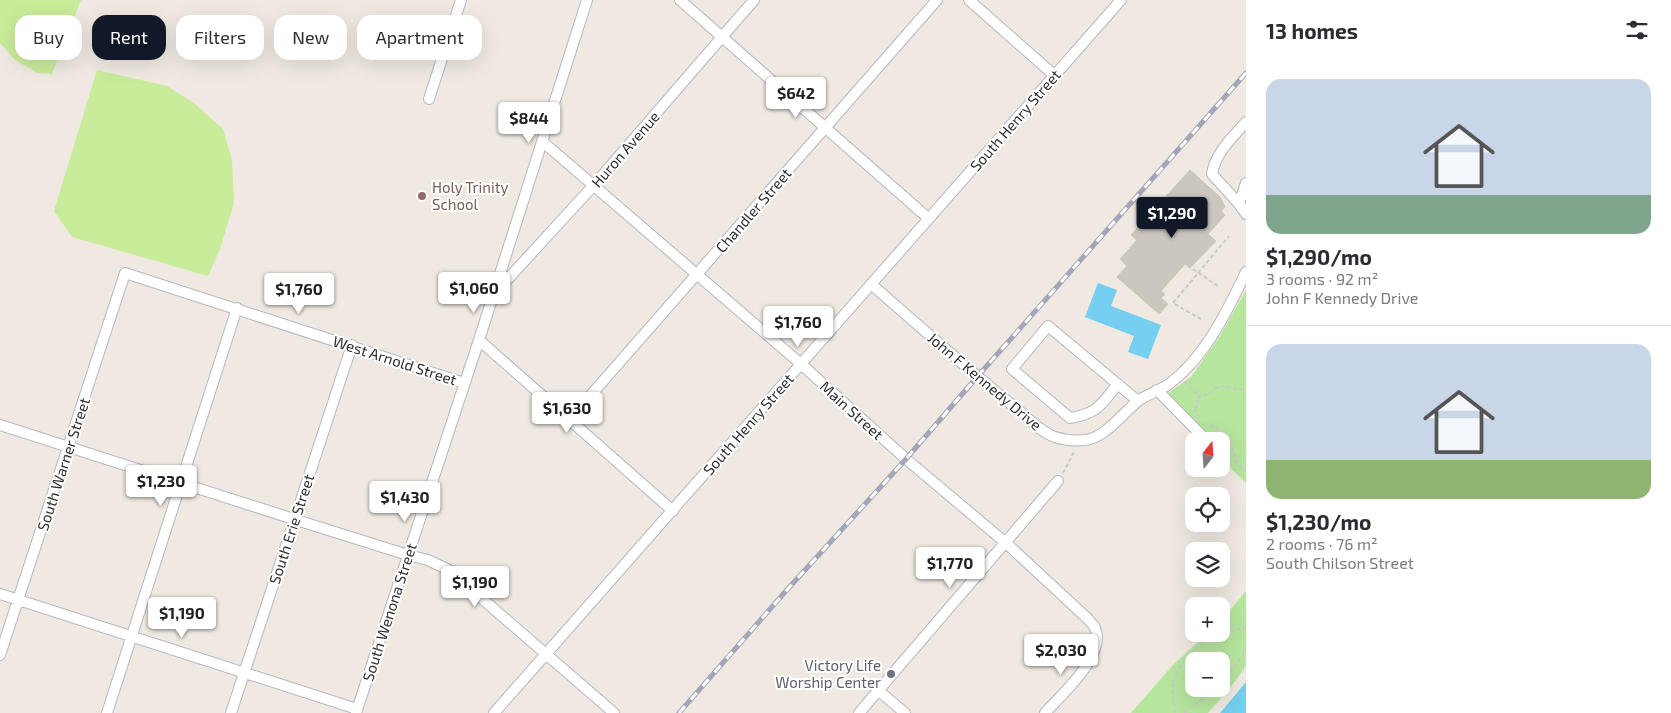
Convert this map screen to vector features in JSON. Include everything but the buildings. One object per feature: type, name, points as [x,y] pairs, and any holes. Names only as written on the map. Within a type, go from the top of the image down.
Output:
[{"type":"street","points":[[429,99],[461,0]]},
{"type":"street","points":[[493,295],[587,0]]},
{"type":"street","points":[[680,0],[928,218]]},
{"type":"street","name":"Huron Avenue","points":[[493,295],[594,185],[754,0]]},
{"type":"street","name":"Chandler Street","points":[[569,420],[937,0]]},
{"type":"street","points":[[969,0],[1054,76]]},
{"type":"street","name":"South Henry Street","points":[[494,713],[1121,0]]},
{"type":"street","points":[[1246,122],[1217,158],[1213,165],[1212,174],[1246,214]]},
{"type":"street","name":"Main Street","points":[[543,142],[802,364],[906,459],[1006,543],[1088,618],[1095,629],[1096,642],[1088,666],[1045,713]]},
{"type":"street","points":[[1239,204],[1246,183]]},
{"type":"street","name":"John F Kennedy Drive","points":[[871,284],[977,377],[1053,437],[1069,440],[1087,440],[1104,431],[1138,401],[1168,384],[1203,349],[1246,272]]},
{"type":"street","name":"West Arnold Street","points":[[124,273],[352,345],[464,383]]},
{"type":"street","name":"South Warner Street","points":[[0,655],[124,273]]},
{"type":"street","name":"South Wenona Street","points":[[356,711],[493,295]]},
{"type":"street","points":[[106,713],[237,308]]},
{"type":"street","points":[[1118,384],[1095,411],[1085,416],[1070,418],[1012,370],[1048,326],[1118,384],[1138,401]]},
{"type":"street","points":[[479,340],[673,510]]},
{"type":"street","name":"South Erie Street","points":[[231,713],[352,345]]},
{"type":"street","points":[[1158,390],[1198,432]]},
{"type":"street","points":[[0,425],[428,560],[449,570],[614,713]]},
{"type":"street","points":[[859,713],[1058,481]]},
{"type":"street","points":[[0,594],[356,711]]},
{"type":"street","points":[[879,690],[905,713]]},
{"type":"path","points":[[1201,318],[1173,302],[1229,236]]},
{"type":"path","points":[[1193,269],[1218,286]]},
{"type":"path","points":[[1178,375],[1200,396]]},
{"type":"path","points":[[1200,396],[1207,395],[1218,387],[1224,386],[1246,391]]},
{"type":"path","points":[[1185,419],[1199,405],[1197,398],[1200,396]]},
{"type":"path","points":[[1194,409],[1203,423],[1218,428],[1226,435],[1232,444],[1237,464],[1246,472]]},
{"type":"path","points":[[1058,481],[1075,450],[1078,440]]},
{"type":"path","points":[[1175,713],[1172,694],[1173,684],[1178,670],[1191,653],[1203,642],[1213,637],[1246,627]]},
{"type":"path","points":[[1230,671],[1246,649]]},
{"type":"path","points":[[1184,713],[1205,697]]},
{"type":"green space","points":[[0,0],[81,0],[75,15],[15,15],[15,60],[0,43]]},
{"type":"green space","points":[[16,60],[57,60],[52,74],[37,73]]},
{"type":"green space","points":[[97,70],[167,86],[195,104],[223,129],[232,160],[234,203],[220,249],[208,276],[72,237],[54,211]]},
{"type":"green space","points":[[1246,290],[1246,483],[1230,468],[1230,432],[1195,432],[1160,399],[1191,377],[1220,336]]},
{"type":"green space","points":[[1246,591],[1246,666],[1230,687],[1230,652],[1187,652],[1198,642],[1230,642],[1230,610]]},
{"type":"green space","points":[[1185,654],[1185,697],[1222,697],[1208,713],[1131,713]]},
{"type":"water","points":[[1098,283],[1117,290],[1111,306],[1161,325],[1148,359],[1128,352],[1134,336],[1085,317]]},
{"type":"water","points":[[1246,682],[1246,713],[1220,713]]},
{"type":"railway","points":[[679,713],[1246,73]]},
{"type":"place","name":"Holy Trinity School","points":[[422,196]]},
{"type":"place","name":"Victory Life Worship Center","points":[[891,674]]}]
